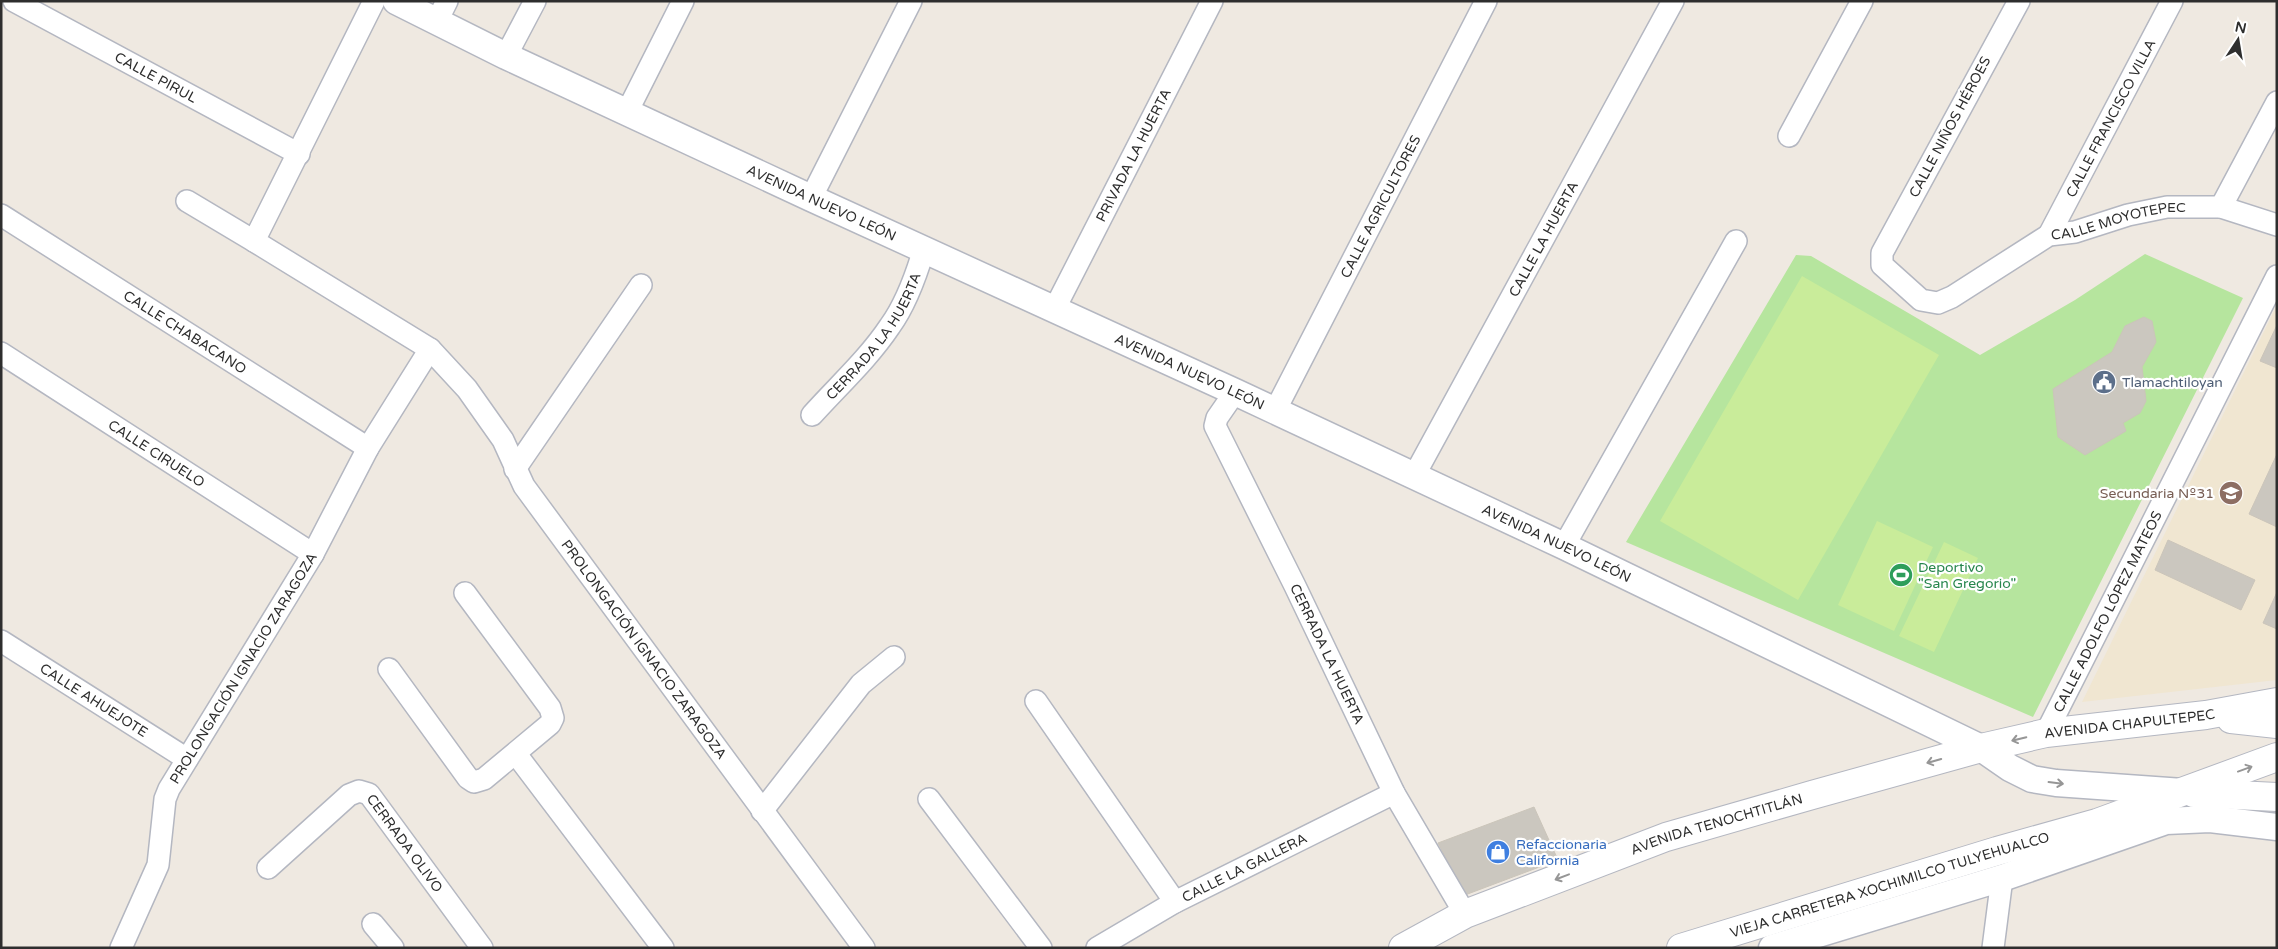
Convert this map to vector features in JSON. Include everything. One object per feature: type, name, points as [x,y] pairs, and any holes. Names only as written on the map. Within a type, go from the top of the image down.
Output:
[{"type":"main road","name":"AVENIDA CHAPULTEPEC","points":[[1982,748],[2046,733],[2206,715],[2277,702]]},
{"type":"main road","points":[[2206,715],[2277,724]]},
{"type":"main road","name":"AVENIDA TENOCHTITLÁN","points":[[1403,948],[1464,914],[1666,837],[1982,748]]},
{"type":"main road","name":"VIEJA CARRETERA XOCHIMILCO TULYEHUALCO","points":[[1681,948],[1997,851],[2169,804],[2277,757]]},
{"type":"main road","points":[[2169,804],[2277,797]]},
{"type":"street","name":"CALLE PIRUL","points":[[14,1],[298,154]]},
{"type":"street","points":[[254,241],[374,1]]},
{"type":"street","name":"AVENIDA NUEVO LEÓN","points":[[396,1],[442,11],[506,56],[1564,546],[1982,748],[2010,768],[2032,779],[2169,804]]},
{"type":"street","points":[[506,56],[535,1]]},
{"type":"street","points":[[627,112],[683,1]]},
{"type":"street","points":[[811,198],[911,1]]},
{"type":"street","name":"PRIVADA LA HUERTA","points":[[1054,310],[1212,1]]},
{"type":"street","name":"CALLE AGRICULTORES","points":[[1275,411],[1486,1]]},
{"type":"street","name":"CALLE LA HUERTA","points":[[1414,476],[1673,1]]},
{"type":"street","points":[[1789,136],[1862,1]]},
{"type":"street","name":"CALLE NIÑOS HÉROES","points":[[1882,253],[2018,1]]},
{"type":"street","name":"CALLE FRANCISCO VILLA","points":[[2049,234],[2172,1]]},
{"type":"street","points":[[2221,207],[2277,102]]},
{"type":"street","name":"PROLONGACIÓN IGNACIO ZARAGOZA","points":[[187,201],[430,349],[472,396],[503,440],[524,486],[864,948]]},
{"type":"street","name":"CALLE MOYOTEPEC","points":[[1882,253],[1882,266],[1921,300],[1938,303],[1952,297],[2049,234],[2075,232],[2128,215],[2167,207],[2221,207],[2277,225]]},
{"type":"street","name":"CALLE CHABACANO","points":[[1,215],[368,448]]},
{"type":"street","points":[[1564,546],[1736,241]]},
{"type":"street","name":"CERRADA LA HUERTA","points":[[812,415],[874,348],[892,325],[915,278],[924,249]]},
{"type":"street","name":"CALLE ADOLFO LÓPEZ MATEOS","points":[[2046,733],[2277,276]]},
{"type":"street","points":[[515,468],[641,285]]},
{"type":"street","name":"PROLONGACIÓN IGNACIO ZARAGOZA","points":[[121,948],[154,878],[158,865],[165,799],[187,759],[313,554],[368,448],[430,349]]},
{"type":"street","name":"CALLE CIRUELO","points":[[1,353],[313,554]]},
{"type":"street","name":"CERRADA LA HUERTA","points":[[1235,392],[1217,418],[1215,426],[1295,586],[1394,794],[1464,914]]},
{"type":"street","points":[[389,669],[468,778],[474,782],[484,780],[550,724],[553,718],[550,708],[465,593]]},
{"type":"street","name":"CALLE AHUEJOTE","points":[[1,642],[187,759]]},
{"type":"street","points":[[762,811],[861,684],[894,657]]},
{"type":"street","points":[[1036,701],[1175,902]]},
{"type":"street","points":[[516,754],[663,948]]},
{"type":"street","name":"CERRADA OLIVO","points":[[268,868],[348,795],[360,791],[369,794],[482,948]]},
{"type":"street","name":"CALLE LA GALLERA","points":[[1097,948],[1175,902],[1394,794]]},
{"type":"street","points":[[929,799],[1041,948]]},
{"type":"street","points":[[1772,948],[2002,878],[2169,804],[2210,819],[2277,827]]},
{"type":"street","points":[[1993,948],[2002,878]]},
{"type":"street","points":[[373,924],[393,948]]},
{"type":"shaded area","name":"Secundaria Nº31","points":[[2277,305],[2277,680],[2082,702]]},
{"type":"green space","points":[[2145,254],[2243,298],[2033,717],[1626,542],[1796,255],[1811,256],[1980,355],[2075,300]]},
{"type":"green space","points":[[1802,276],[1939,355],[1798,600],[1660,521]]},
{"type":"green space","points":[[1877,521],[1933,547],[1894,631],[1838,605]]},
{"type":"green space","points":[[1944,542],[1978,558],[1934,652],[1899,636]]},
{"type":"building","name":"Tlamachtiloyan","points":[[2144,317],[2152,321],[2156,342],[2142,367],[2146,401],[2140,413],[2123,423],[2126,431],[2085,455],[2058,437],[2053,389],[2112,352],[2125,326]]},
{"type":"building","points":[[2277,325],[2277,368],[2260,361]]},
{"type":"building","points":[[2277,454],[2277,527],[2249,514]]},
{"type":"building","points":[[2168,540],[2255,580],[2241,610],[2155,570]]},
{"type":"building","points":[[2277,592],[2277,629],[2263,623]]},
{"type":"building","name":"Refaccionaria California","points":[[1534,807],[1558,860],[1465,895],[1438,843]]},
{"type":"place","name":"Tlamachtiloyan","points":[[2104,382]]},
{"type":"place","name":"Secundaria Nº31","points":[[2231,493]]},
{"type":"place","name":"Deportivo \"San Gregorio\"","points":[[1901,575]]},
{"type":"place","name":"Refaccionaria California","points":[[1498,852]]}]
